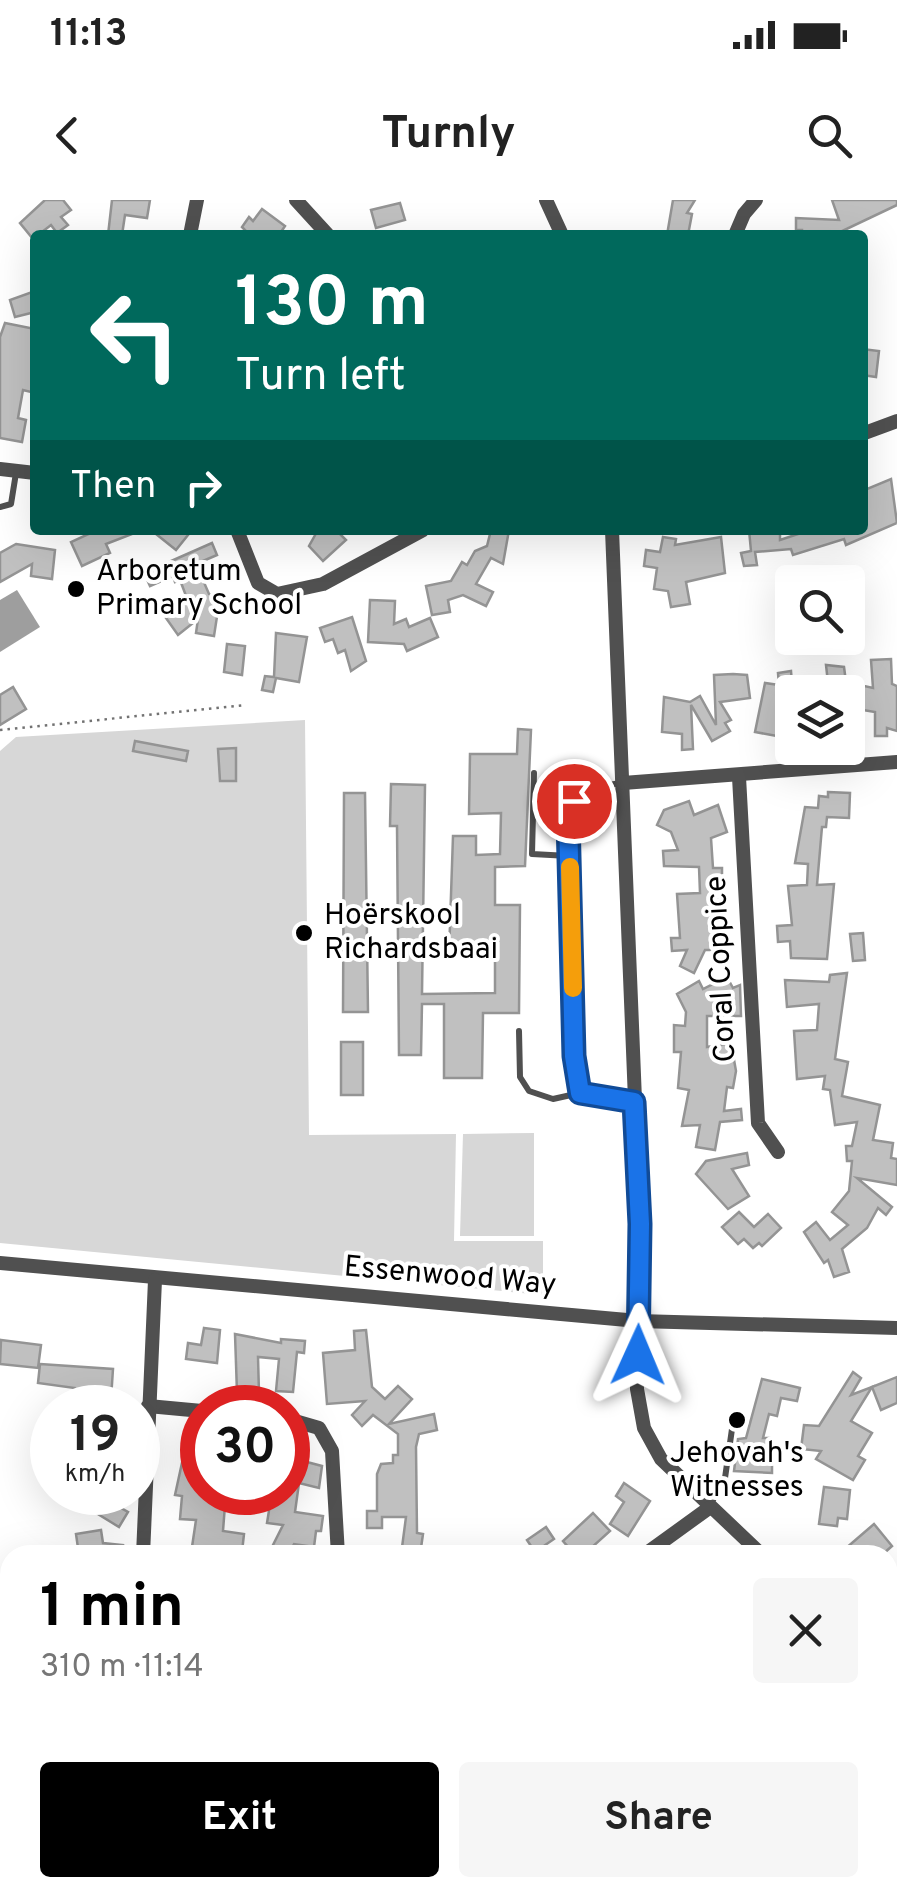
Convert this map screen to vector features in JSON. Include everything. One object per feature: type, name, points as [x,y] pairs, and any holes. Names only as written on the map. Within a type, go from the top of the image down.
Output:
[{"type":"street","points":[[191,230],[198,200]]},
{"type":"street","points":[[296,200],[323,230]]},
{"type":"street","points":[[546,200],[560,230]]},
{"type":"street","points":[[738,230],[756,200]]},
{"type":"street","points":[[868,432],[897,421]]},
{"type":"street","points":[[239,535],[258,583],[277,594],[323,584],[414,535]]},
{"type":"street","points":[[612,535],[640,1224],[637,1389],[644,1428],[661,1458],[751,1545]]},
{"type":"street","points":[[623,783],[897,762]]},
{"type":"street","name":"Coral Coppice","points":[[740,777],[758,1123],[778,1152]]},
{"type":"street","name":"Essenwood Way","points":[[0,1263],[638,1321],[897,1328]]},
{"type":"street","points":[[149,1385],[156,1280]]},
{"type":"street","points":[[310,1425],[319,1428],[332,1451],[337,1545]]},
{"type":"street","points":[[658,1545],[709,1508]]},
{"type":"street","points":[[143,1545],[144,1515]]},
{"type":"lane","points":[[0,508],[11,504],[8,470]]},
{"type":"lane","points":[[534,773],[532,854],[570,856]]},
{"type":"lane","points":[[580,1093],[574,1056],[568,818],[574,801],[602,786],[623,783]]},
{"type":"lane","points":[[518,1032],[520,1077],[528,1091],[553,1099],[580,1093],[634,1102]]},
{"type":"lane","points":[[709,1508],[725,1478],[733,1422]]},
{"type":"path","points":[[0,730],[246,705]]},
{"type":"shaded area","points":[[17,590],[40,627],[0,652],[0,600]]},
{"type":"shaded area","points":[[305,720],[309,1135],[456,1134],[454,1241],[543,1241],[543,1295],[0,1243],[0,751],[16,737]]},
{"type":"shaded area","points":[[534,1133],[534,1236],[460,1236],[463,1134]]},
{"type":"building","points":[[45,200],[63,200],[71,210],[61,217],[68,225],[61,230],[51,225],[45,230],[30,230],[30,235],[20,223]]},
{"type":"building","points":[[112,200],[150,200],[147,218],[125,215],[123,230],[109,230]]},
{"type":"building","points":[[673,200],[695,200],[687,213],[692,214],[689,230],[668,230]]},
{"type":"building","points":[[832,200],[897,200],[897,205],[844,230],[796,230],[796,218],[839,220]]},
{"type":"building","points":[[400,203],[405,220],[376,228],[371,210]]},
{"type":"building","points":[[262,209],[285,226],[282,230],[242,227],[249,217],[253,221]]},
{"type":"building","points":[[30,293],[30,313],[15,317],[10,300]]},
{"type":"building","points":[[5,323],[30,328],[30,392],[23,390],[18,418],[26,420],[22,442],[0,438],[0,337]]},
{"type":"building","points":[[868,350],[879,351],[876,377],[868,376]]},
{"type":"building","points":[[891,479],[897,523],[846,545],[844,539],[793,555],[791,549],[755,552],[757,565],[744,566],[741,553],[751,551],[749,535],[780,535],[780,540],[795,535],[868,535],[868,489]]},
{"type":"building","points":[[86,535],[130,535],[106,544],[110,553],[82,566],[71,542]]},
{"type":"building","points":[[157,535],[188,535],[176,550]]},
{"type":"building","points":[[315,535],[341,535],[346,540],[323,561],[309,546]]},
{"type":"building","points":[[490,535],[508,535],[503,564],[491,558],[476,584],[493,592],[486,606],[463,595],[448,600],[450,612],[432,615],[426,586],[451,581],[462,562],[467,565],[475,551],[487,546]]},
{"type":"building","points":[[663,537],[676,539],[675,545],[721,537],[725,573],[686,582],[690,604],[671,607],[668,591],[654,589],[657,568],[644,566],[646,550],[660,552]]},
{"type":"building","points":[[212,543],[217,555],[196,564],[209,594],[230,600],[227,611],[218,610],[214,636],[196,633],[198,619],[178,635],[166,618],[188,601],[180,580],[175,582],[173,576],[150,586],[144,573]]},
{"type":"building","points":[[16,544],[55,550],[52,579],[31,576],[32,564],[0,582],[0,553]]},
{"type":"building","points":[[370,600],[395,601],[394,624],[406,619],[409,627],[430,618],[438,637],[407,651],[404,644],[368,642]]},
{"type":"building","points":[[352,617],[366,661],[351,671],[345,650],[338,653],[333,639],[325,642],[320,628]]},
{"type":"building","points":[[276,633],[307,637],[299,682],[276,678],[273,692],[262,690],[265,676],[274,677]]},
{"type":"building","points":[[227,644],[245,646],[242,675],[224,672]]},
{"type":"building","points":[[891,659],[892,684],[897,686],[897,731],[887,728],[887,736],[875,736],[875,712],[865,710],[865,686],[873,688],[871,660]]},
{"type":"building","points":[[826,665],[844,667],[845,675],[827,675]]},
{"type":"building","points":[[714,675],[747,675],[750,698],[720,702],[731,720],[725,723],[730,731],[712,741],[691,705],[693,749],[682,750],[682,734],[662,732],[664,697],[690,702],[700,696],[716,725]]},
{"type":"building","points":[[765,683],[775,684],[775,736],[755,732]]},
{"type":"building","points":[[13,687],[26,709],[0,725],[0,695]]},
{"type":"building","points":[[518,729],[531,730],[525,866],[495,867],[495,905],[520,905],[519,1013],[483,1013],[482,1078],[444,1078],[444,1004],[422,1004],[421,1055],[399,1055],[397,826],[390,826],[391,784],[425,785],[422,994],[495,993],[495,950],[449,954],[453,836],[476,836],[476,855],[500,854],[501,813],[469,814],[470,754],[517,754]]},
{"type":"building","points":[[135,741],[188,751],[186,761],[133,751]]},
{"type":"building","points":[[236,748],[236,781],[220,781],[218,749]]},
{"type":"building","points":[[828,792],[850,793],[849,818],[827,817],[826,827],[822,827],[817,885],[834,884],[827,959],[791,958],[790,941],[778,942],[777,926],[792,925],[788,886],[807,885],[808,864],[795,863],[805,807],[818,808],[819,796],[828,797]]},
{"type":"building","points":[[344,793],[365,793],[368,1012],[343,1012]]},
{"type":"building","points":[[689,801],[694,815],[718,805],[727,832],[711,838],[713,868],[722,868],[722,881],[716,881],[725,950],[705,950],[694,973],[680,966],[687,950],[672,951],[671,938],[680,938],[677,894],[700,893],[699,867],[664,866],[663,851],[678,850],[671,832],[657,825],[664,810]]},
{"type":"building","points":[[863,933],[865,960],[853,961],[850,934]]},
{"type":"building","points":[[847,973],[835,1059],[848,1062],[842,1096],[880,1105],[873,1140],[893,1143],[891,1158],[897,1159],[897,1185],[857,1178],[892,1207],[886,1215],[878,1208],[867,1228],[842,1249],[849,1272],[834,1277],[828,1260],[824,1263],[804,1232],[816,1222],[830,1240],[848,1225],[832,1212],[849,1191],[852,1161],[847,1161],[846,1146],[852,1146],[857,1122],[835,1125],[830,1090],[823,1089],[825,1076],[797,1079],[794,1031],[817,1030],[819,1004],[787,1007],[785,980],[829,982],[830,975]]},
{"type":"building","points":[[727,977],[733,988],[740,985],[741,1016],[707,1016],[707,1047],[731,1043],[736,1071],[733,1088],[727,1087],[724,1111],[741,1109],[742,1120],[720,1122],[715,1150],[696,1147],[700,1125],[682,1126],[689,1090],[678,1088],[681,1052],[674,1052],[674,1025],[685,1026],[686,1012],[677,994],[699,981],[703,989]]},
{"type":"building","points":[[341,1042],[363,1042],[363,1095],[341,1095]]},
{"type":"building","points":[[747,1153],[749,1165],[732,1169],[749,1196],[728,1209],[696,1174],[706,1161]]},
{"type":"building","points":[[739,1212],[754,1227],[768,1214],[781,1228],[762,1246],[759,1243],[753,1248],[744,1239],[738,1244],[722,1227]]},
{"type":"building","points":[[204,1328],[220,1330],[217,1363],[186,1359],[188,1343],[201,1345]]},
{"type":"building","points":[[366,1330],[372,1387],[385,1399],[398,1386],[412,1399],[389,1424],[434,1414],[437,1430],[419,1434],[416,1447],[417,1533],[423,1534],[421,1545],[402,1545],[406,1517],[382,1517],[382,1528],[367,1528],[367,1511],[377,1511],[377,1474],[381,1464],[393,1463],[393,1455],[398,1455],[398,1434],[373,1415],[362,1426],[352,1415],[365,1401],[327,1404],[323,1353],[355,1350],[354,1331]]},
{"type":"building","points":[[235,1334],[281,1343],[281,1339],[305,1341],[304,1353],[297,1352],[294,1385],[277,1385],[279,1359],[258,1357],[259,1385],[237,1385]]},
{"type":"building","points":[[1,1340],[41,1345],[38,1368],[0,1364]]},
{"type":"building","points":[[40,1364],[113,1369],[112,1385],[38,1383]]},
{"type":"building","points":[[853,1372],[861,1378],[851,1395],[872,1387],[851,1421],[872,1433],[858,1456],[865,1460],[853,1480],[816,1459],[821,1451],[801,1449],[804,1425],[819,1426]]},
{"type":"building","points":[[897,1377],[897,1403],[881,1410],[872,1387]]},
{"type":"building","points":[[762,1379],[800,1388],[797,1401],[781,1398],[777,1416],[769,1414],[763,1438],[772,1438],[772,1473],[734,1471],[738,1439],[746,1438]]},
{"type":"building","points":[[310,1463],[322,1466],[319,1488],[310,1486]]},
{"type":"building","points":[[624,1483],[650,1501],[628,1536],[610,1524],[624,1502],[616,1496]]},
{"type":"building","points":[[824,1487],[850,1490],[847,1519],[838,1518],[837,1526],[819,1524]]},
{"type":"building","points":[[593,1513],[610,1531],[594,1545],[566,1545],[563,1541]]},
{"type":"building","points":[[99,1515],[126,1515],[119,1527]]},
{"type":"building","points":[[180,1515],[224,1515],[223,1531],[244,1534],[243,1545],[192,1545],[196,1520],[180,1519]]},
{"type":"building","points":[[268,1515],[323,1516],[314,1545],[273,1545],[283,1525],[267,1523]]},
{"type":"building","points":[[874,1524],[891,1545],[850,1545]]},
{"type":"building","points":[[546,1527],[554,1539],[545,1545],[530,1545],[527,1540]]},
{"type":"building","points":[[101,1530],[103,1543],[123,1545],[78,1545],[76,1534]]},
{"type":"slow traffic","points":[[570,867],[573,988]]},
{"type":"place","name":"Arboretum Primary School","points":[[76,589]]},
{"type":"place","name":"Hoërskool Richardsbaai","points":[[304,933]]},
{"type":"place","name":"Jehovah's Witnesses","points":[[737,1420]]},
{"type":"route","points":[[574,801],[568,818],[574,1056],[580,1093],[634,1102],[640,1224],[638,1355]]}]
